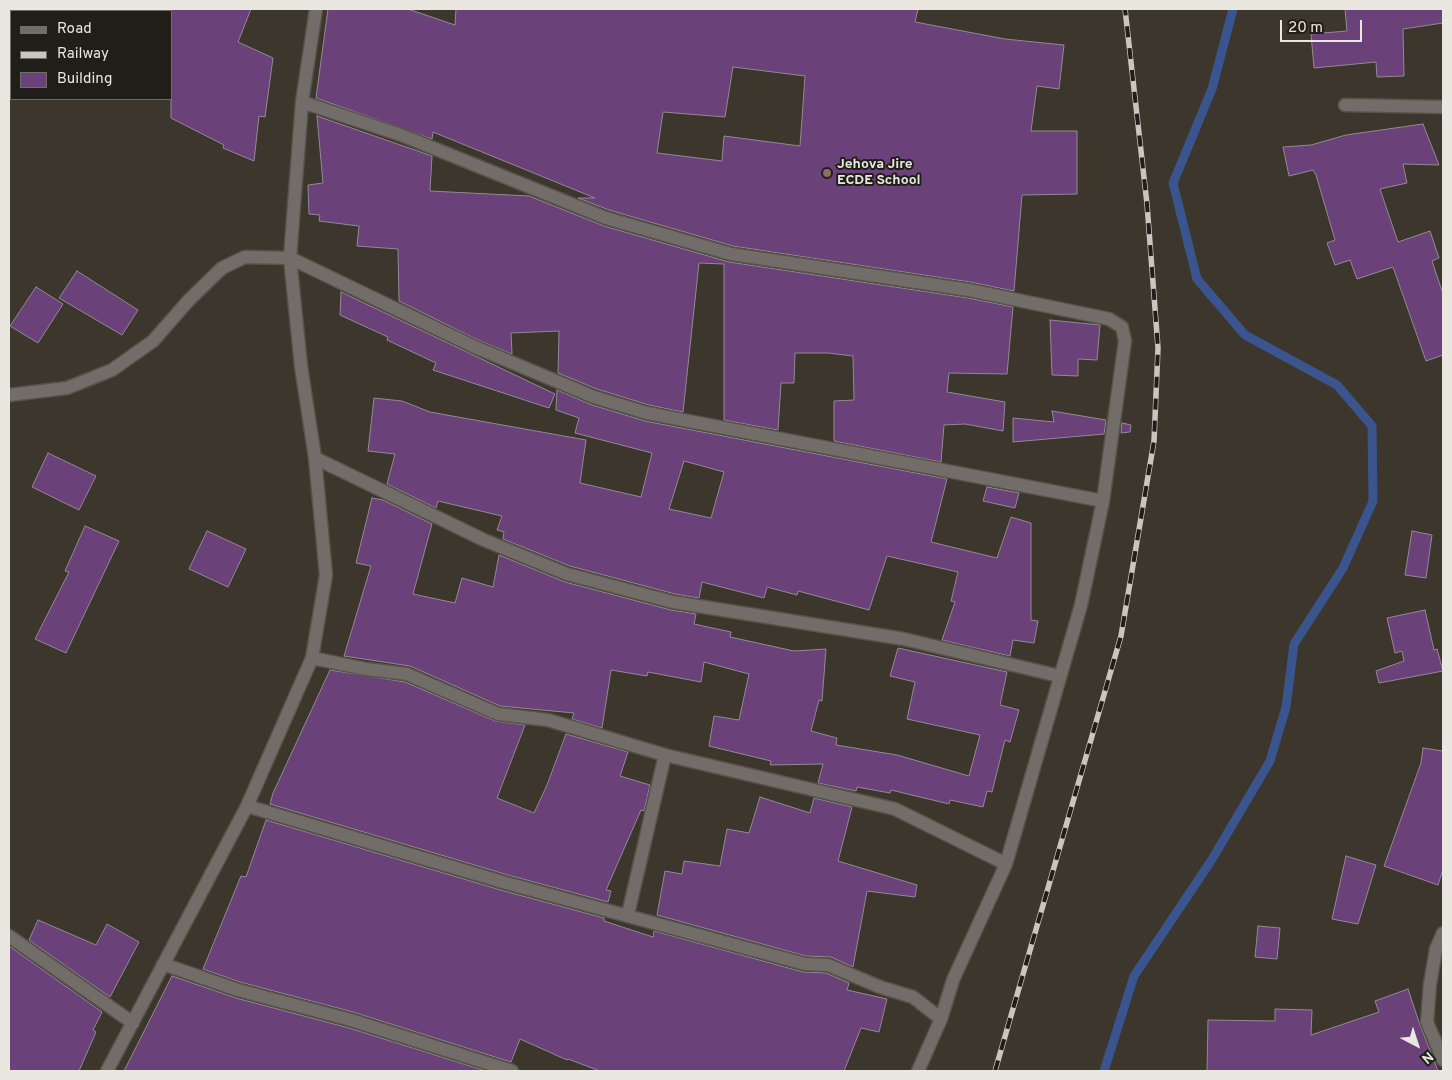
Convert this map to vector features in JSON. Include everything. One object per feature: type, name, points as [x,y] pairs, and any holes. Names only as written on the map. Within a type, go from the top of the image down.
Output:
[{"type":"street","points":[[107,1071],[247,806],[312,658],[326,575],[315,458],[301,366],[290,258],[302,102],[316,9]]},
{"type":"street","points":[[302,102],[401,136],[606,218],[731,254],[969,290],[1109,319],[1122,327],[1125,341],[1103,501],[1081,604],[1006,864],[953,980],[941,1019],[918,1071]]},
{"type":"street","points":[[1345,105],[1443,107]]},
{"type":"street","points":[[9,395],[67,388],[112,370],[153,341],[189,300],[222,268],[245,257],[290,258],[475,347],[594,397],[647,413],[1103,501]]},
{"type":"street","points":[[315,458],[484,540],[567,574],[673,602],[904,639],[1059,676]]},
{"type":"street","points":[[312,658],[366,669],[407,674],[498,714],[548,720],[666,755],[895,809],[1006,864]]},
{"type":"street","points":[[628,914],[666,755]]},
{"type":"street","points":[[247,806],[506,883],[628,914],[805,964],[828,965],[880,987],[914,997],[941,1019]]},
{"type":"street","points":[[1443,933],[1436,949],[1430,984],[1427,1022],[1443,1060]]},
{"type":"street","points":[[9,936],[133,1024]]},
{"type":"street","points":[[163,964],[238,990],[351,1020],[512,1071]]},
{"type":"building","points":[[251,9],[238,42],[273,58],[265,117],[259,116],[254,161],[223,148],[224,145],[171,118],[171,10]]},
{"type":"building","points":[[328,9],[408,9],[455,25],[456,9],[918,9],[915,22],[1005,39],[1064,45],[1059,89],[1037,86],[1031,131],[1077,131],[1077,194],[1022,195],[1014,291],[970,282],[733,246],[609,210],[578,198],[595,198],[433,132],[432,139],[316,98]],"holes":[[[733,67],[805,76],[800,146],[724,136],[722,161],[657,153],[663,112],[725,117]]]},
{"type":"building","points":[[1345,9],[1443,9],[1443,23],[1403,29],[1404,76],[1377,77],[1376,62],[1314,68],[1311,34],[1347,31]]},
{"type":"building","points":[[317,116],[432,156],[430,191],[529,196],[604,226],[729,262],[968,298],[1013,307],[1007,374],[949,373],[947,392],[1005,402],[1003,431],[965,424],[944,425],[941,462],[834,441],[834,401],[854,400],[853,356],[828,353],[795,353],[794,383],[781,383],[778,430],[724,420],[724,264],[699,263],[683,412],[649,405],[597,389],[558,373],[559,331],[511,333],[512,354],[478,340],[399,301],[398,249],[357,246],[359,226],[319,221],[320,215],[309,214],[308,185],[323,183]]},
{"type":"building","points":[[1423,124],[1439,165],[1403,164],[1407,183],[1380,189],[1398,242],[1430,231],[1439,258],[1432,261],[1443,294],[1443,355],[1426,361],[1393,267],[1357,279],[1350,260],[1335,265],[1327,243],[1335,240],[1316,175],[1313,170],[1289,176],[1283,147],[1311,145],[1346,135]]},
{"type":"building","points":[[77,271],[138,310],[122,335],[59,298]]},
{"type":"building","points":[[36,287],[63,304],[38,343],[10,326]]},
{"type":"building","points":[[341,292],[555,394],[549,408],[433,370],[436,363],[387,340],[388,337],[340,315]]},
{"type":"building","points":[[1050,320],[1100,325],[1097,360],[1078,359],[1078,376],[1052,375]]},
{"type":"building","points":[[557,390],[592,405],[645,421],[947,479],[931,542],[997,558],[1011,517],[1031,523],[1031,620],[1038,621],[1034,643],[1013,640],[1010,656],[942,640],[955,602],[951,601],[958,572],[887,556],[869,610],[798,591],[797,595],[767,587],[764,598],[702,582],[699,598],[675,594],[570,566],[503,539],[504,532],[497,530],[502,516],[438,501],[436,508],[387,484],[395,454],[368,451],[374,398],[402,401],[430,412],[586,440],[580,483],[641,497],[652,453],[575,433],[579,418],[556,410]],"holes":[[[684,461],[724,472],[711,518],[669,509]]]},
{"type":"building","points":[[1052,411],[1106,420],[1104,434],[1013,442],[1013,418],[1054,422]]},
{"type":"building","points":[[1122,423],[1131,425],[1130,432],[1121,433]]},
{"type":"building","points":[[48,453],[96,476],[79,510],[32,487]]},
{"type":"building","points":[[987,487],[1019,493],[1015,508],[983,501]]},
{"type":"building","points":[[372,498],[383,500],[432,524],[413,594],[455,603],[462,578],[493,587],[499,555],[565,582],[671,610],[696,614],[694,624],[731,632],[730,637],[794,651],[826,649],[822,701],[819,700],[811,731],[837,738],[836,745],[897,755],[969,776],[980,735],[907,719],[915,682],[890,676],[898,648],[1007,672],[1000,705],[1019,710],[1010,742],[1005,740],[992,792],[987,791],[983,807],[950,800],[949,804],[891,790],[890,793],[857,787],[856,791],[818,783],[823,764],[770,765],[771,761],[709,746],[714,716],[739,720],[749,674],[704,662],[701,682],[648,672],[647,676],[611,670],[602,728],[572,719],[574,713],[500,706],[410,666],[344,656],[371,566],[356,563]]},
{"type":"building","points":[[85,526],[119,541],[66,653],[35,639],[69,572],[65,571]]},
{"type":"building","points":[[207,531],[246,549],[228,587],[189,569]]},
{"type":"building","points":[[1412,531],[1432,535],[1426,578],[1405,575]]},
{"type":"building","points":[[1425,610],[1434,650],[1437,649],[1443,671],[1379,683],[1376,671],[1404,661],[1402,651],[1395,653],[1387,618]]},
{"type":"building","points":[[330,670],[405,682],[495,721],[525,725],[497,798],[534,813],[547,785],[566,734],[628,752],[620,776],[650,785],[644,811],[641,810],[606,890],[611,891],[608,902],[508,875],[270,804],[273,793]]},
{"type":"building","points":[[1423,748],[1443,751],[1443,869],[1438,885],[1384,866],[1421,763]]},
{"type":"building","points":[[760,797],[810,813],[814,798],[852,807],[838,861],[917,885],[915,897],[867,891],[853,967],[831,957],[806,956],[657,915],[665,871],[682,874],[684,861],[720,866],[727,829],[749,833]]},
{"type":"building","points":[[266,820],[504,891],[604,918],[604,921],[653,937],[654,931],[803,972],[826,973],[849,983],[847,990],[887,999],[879,1032],[861,1028],[844,1071],[600,1071],[567,1060],[520,1039],[511,1062],[353,1012],[240,982],[203,969],[241,876],[246,877]]},
{"type":"building","points":[[1346,856],[1376,865],[1358,924],[1332,919]]},
{"type":"building","points":[[38,920],[96,945],[107,924],[139,942],[110,997],[29,940]]},
{"type":"building","points":[[1258,926],[1280,928],[1277,959],[1255,957]]},
{"type":"building","points":[[9,946],[102,1012],[93,1030],[96,1032],[79,1071],[9,1071]]},
{"type":"building","points":[[172,976],[236,998],[349,1028],[486,1071],[124,1071]]},
{"type":"building","points":[[1408,989],[1438,1071],[1207,1071],[1208,1020],[1275,1021],[1275,1009],[1312,1010],[1311,1035],[1379,1012],[1375,1001]]},
{"type":"waterway","points":[[1104,1071],[1134,976],[1211,861],[1270,761],[1286,707],[1294,644],[1343,568],[1373,501],[1372,426],[1337,385],[1245,335],[1197,279],[1173,183],[1212,89],[1233,9]]},
{"type":"railway","points":[[995,1071],[1121,636],[1154,441],[1158,348],[1147,204],[1125,9]]},
{"type":"place","name":"Jehova Jire ECDE School","points":[[827,173]]}]
